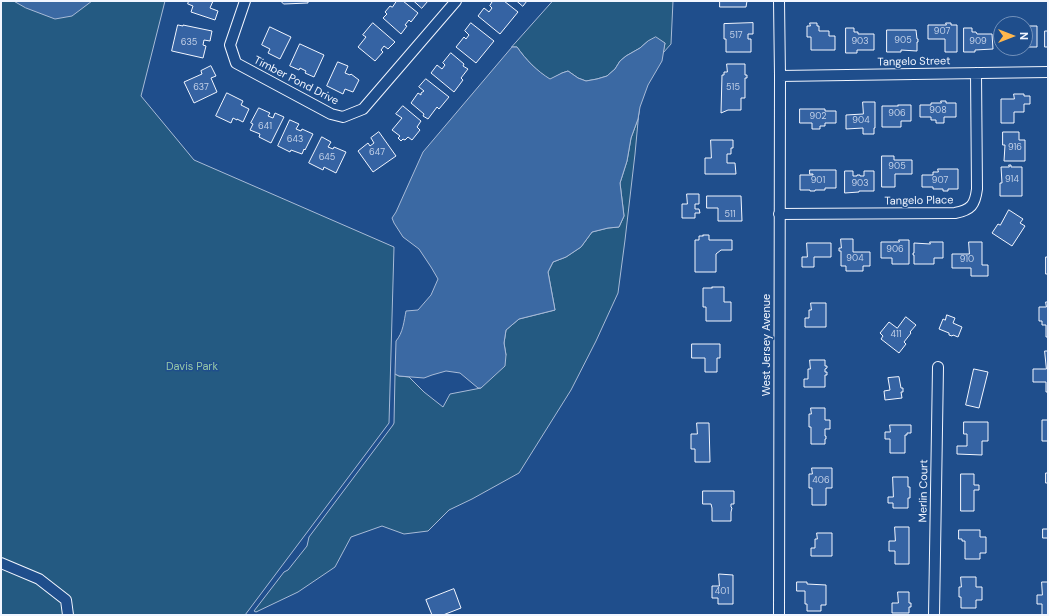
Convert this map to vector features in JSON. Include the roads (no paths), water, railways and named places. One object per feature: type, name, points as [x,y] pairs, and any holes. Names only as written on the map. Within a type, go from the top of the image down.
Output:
[{"type":"street","name":"Timber Pond Drive","points":[[245,1],[230,45],[236,63],[331,114],[343,117],[363,109],[456,1]]},
{"type":"street","name":"West Jersey Avenue","points":[[778,1],[780,76],[779,615]]},
{"type":"street","name":"Tangelo Street","points":[[780,76],[1048,72]]},
{"type":"street","name":"Tangelo Place","points":[[779,214],[964,212],[972,206],[976,198],[977,189],[976,73]]},
{"type":"street","name":"Merlin Court","points":[[934,615],[938,367]]},
{"type":"street","points":[[1,563],[39,579],[66,600],[68,615]]},
{"type":"park label","name":"Davis Park","points":[[192,367]]}]
